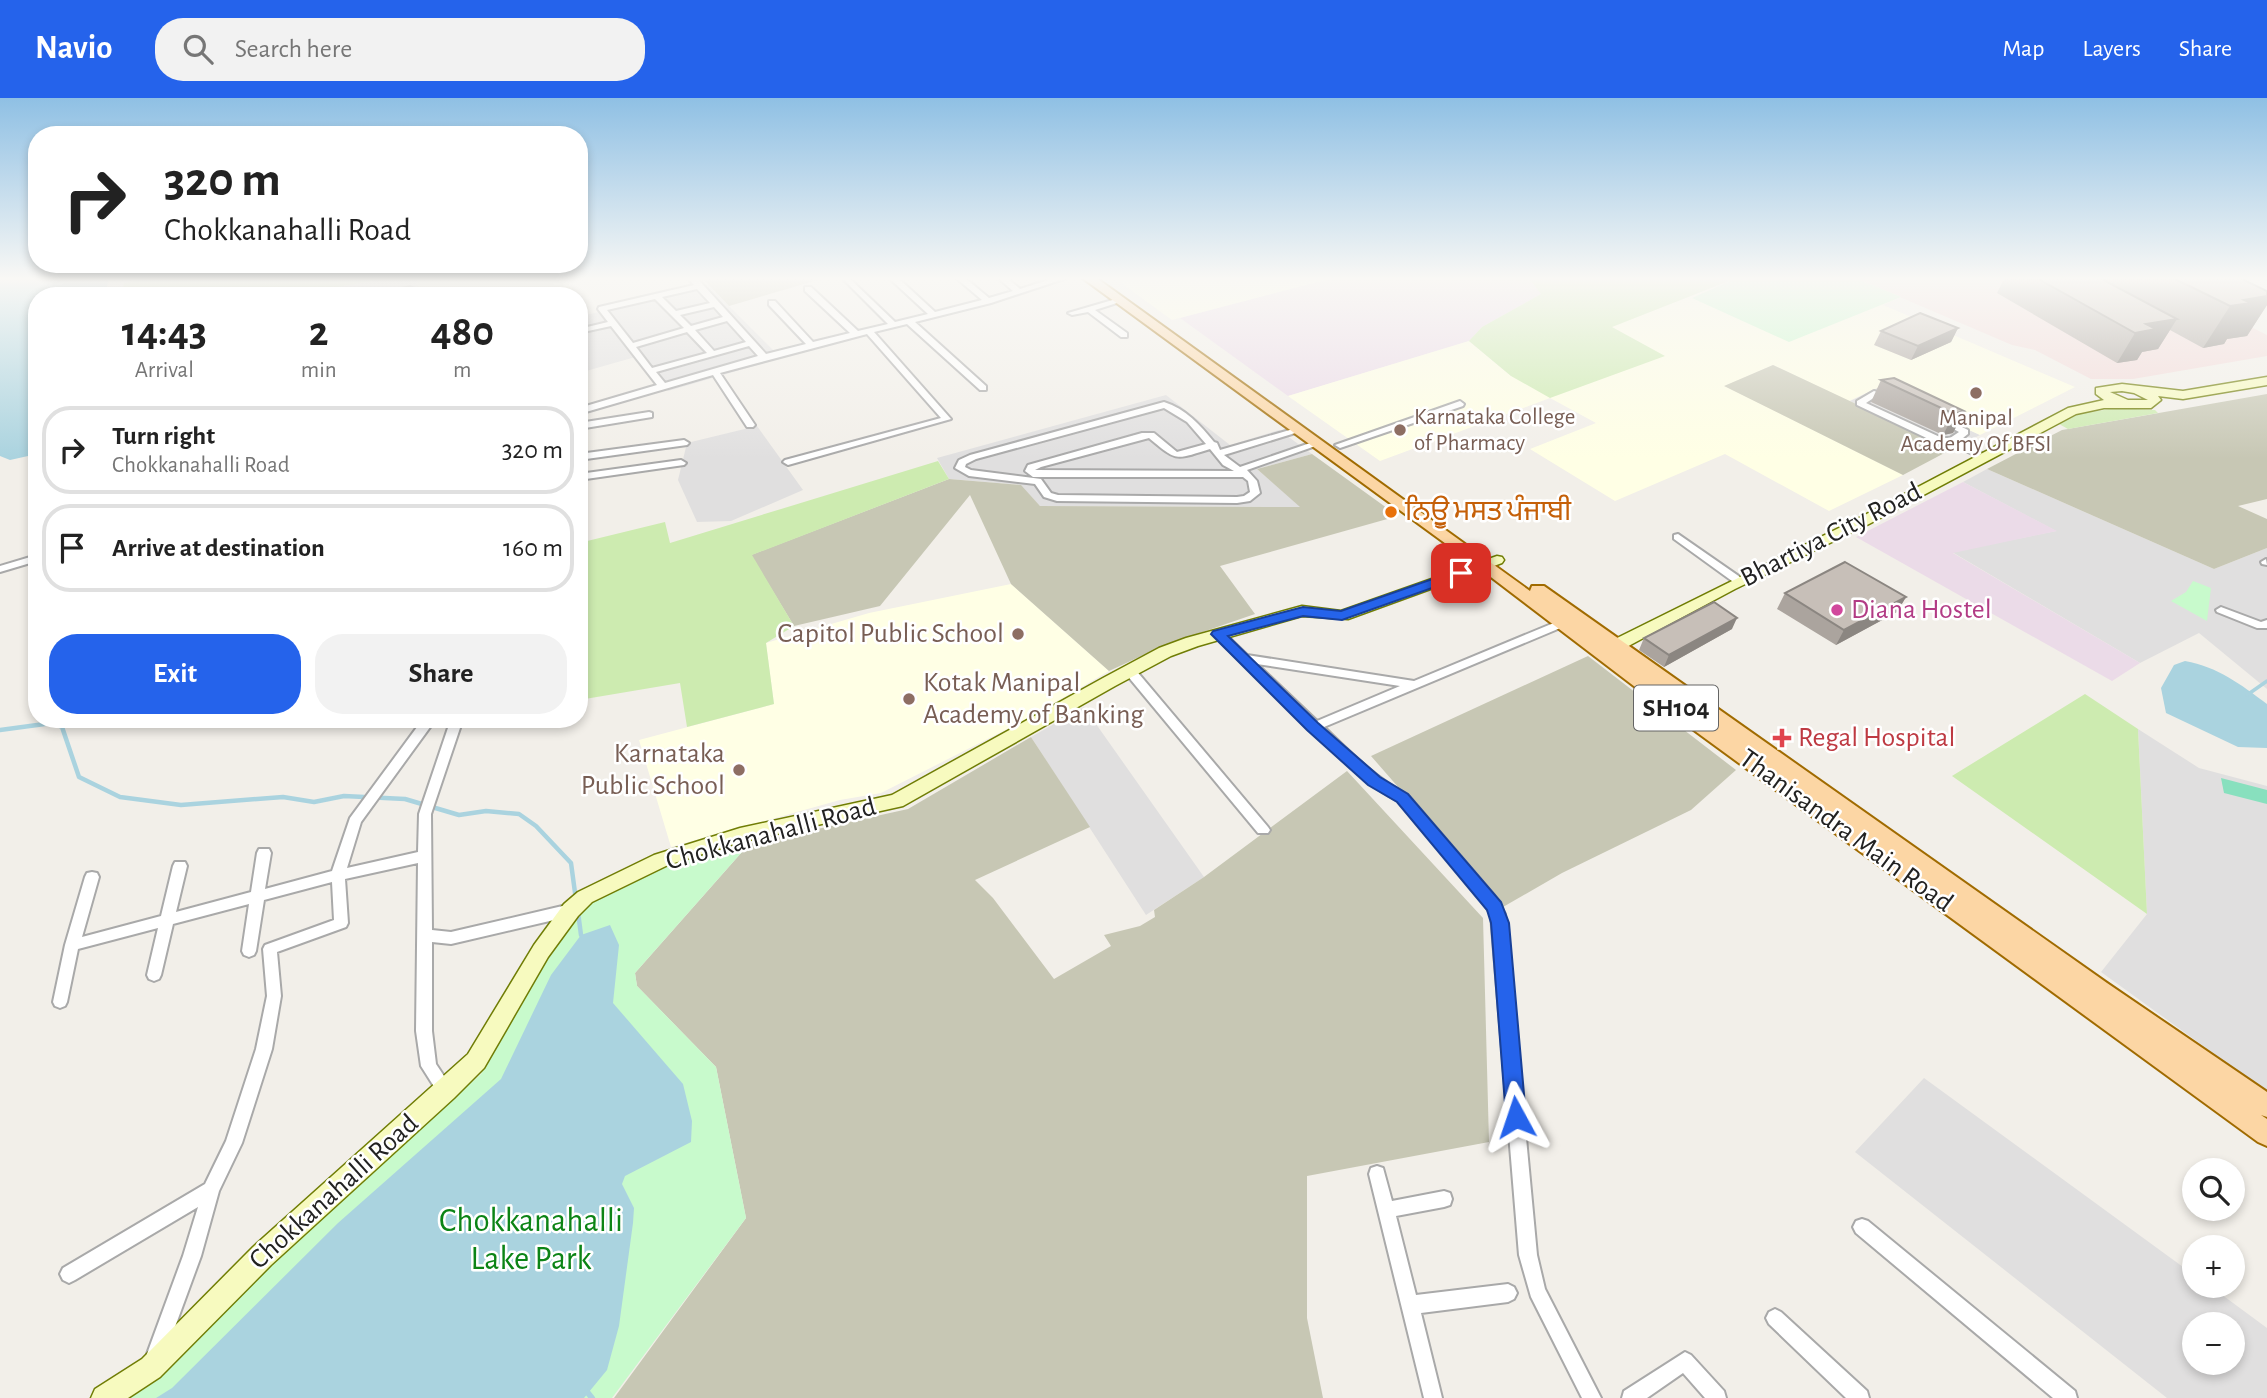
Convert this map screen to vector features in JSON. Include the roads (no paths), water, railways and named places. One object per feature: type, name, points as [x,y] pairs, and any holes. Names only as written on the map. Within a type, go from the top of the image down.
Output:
[{"type":"main road","name":"Thanisandra Main Road","points":[[1171,338],[1491,563],[1562,624],[1605,647],[2267,1106]]},
{"type":"main road","name":"Thanisandra Main Road","points":[[1187,338],[1340,446],[1491,563],[2267,1134]]},
{"type":"street","points":[[624,338],[663,387]]},
{"type":"street","points":[[631,346],[659,338]]},
{"type":"street","points":[[697,338],[712,353]]},
{"type":"street","points":[[746,338],[764,357]]},
{"type":"street","points":[[804,338],[811,345]]},
{"type":"street","points":[[588,409],[764,357],[841,338]]},
{"type":"street","points":[[788,462],[947,419],[875,338]]},
{"type":"street","points":[[927,338],[982,388]]},
{"type":"street","points":[[649,371],[751,343]]},
{"type":"street","points":[[715,372],[750,425]]},
{"type":"street","name":"Bhartiya City Road","points":[[1860,519],[1977,453],[2100,391],[2112,387],[2183,395],[2267,381]]},
{"type":"street","name":"Bhartiya City Road","points":[[1605,647],[2072,411],[2104,404],[2171,404],[2267,387]]},
{"type":"street","name":"Bhartiya City Road","points":[[2100,391],[2109,398],[2127,404]]},
{"type":"street","points":[[2142,391],[2155,400],[2147,405]]},
{"type":"street","points":[[1903,403],[1877,394],[1860,402],[1940,441],[1952,441],[1977,453]]},
{"type":"street","points":[[1340,446],[1460,404]]},
{"type":"street","points":[[1164,405],[1174,407],[1217,449],[1226,462],[1244,472],[1253,481],[1255,493],[1247,499],[1057,498],[1047,495],[1038,481],[969,473],[960,468],[962,462],[973,457],[1164,405]]},
{"type":"street","points":[[1926,414],[1965,432],[1952,441]]},
{"type":"street","points":[[588,425],[649,415]]},
{"type":"street","points":[[1300,430],[1180,455],[1174,454],[1151,435],[1142,436],[1031,467],[1030,471],[1033,474],[1244,472],[1319,443]]},
{"type":"street","points":[[588,456],[684,443]]},
{"type":"street","points":[[588,476],[681,463]]},
{"type":"street","points":[[1678,537],[1735,579]]},
{"type":"street","name":"Bhartiya City Road","points":[[1605,647],[1777,560]]},
{"type":"street","points":[[0,569],[28,561]]},
{"type":"street","name":"Chokkanahalli Road","points":[[104,1398],[151,1368],[272,1247],[476,1061],[541,951],[578,904],[661,860],[727,839],[897,801],[1165,652],[1218,634],[1303,611],[1342,616],[1491,563]]},
{"type":"street","points":[[2221,610],[2261,626],[2267,624]]},
{"type":"street","points":[[1313,727],[1562,624]]},
{"type":"street","points":[[1218,634],[1313,727],[1374,781],[1403,798],[1489,899],[1498,914],[1529,1263],[1537,1290],[1592,1398]]},
{"type":"street","points":[[1246,659],[1418,685]]},
{"type":"street","points":[[1130,671],[1263,830]]},
{"type":"street","points":[[151,1368],[192,1256],[211,1190],[234,1143],[264,1049],[274,996],[270,949],[341,923],[338,875],[355,821],[423,728]]},
{"type":"street","points":[[446,1091],[429,1066],[425,1042],[425,856],[427,806],[454,728]]},
{"type":"street","points":[[249,951],[264,853]]},
{"type":"street","points":[[72,945],[338,875],[425,856]]},
{"type":"street","points":[[154,975],[180,866]]},
{"type":"street","points":[[60,1002],[72,945],[92,877]]},
{"type":"street","points":[[425,935],[451,938],[578,904]]},
{"type":"street","points":[[1377,1174],[1433,1398]]},
{"type":"street","points":[[69,1274],[211,1190]]},
{"type":"street","points":[[1385,1210],[1444,1199]]},
{"type":"street","points":[[1862,1227],[2068,1398]]},
{"type":"street","points":[[1411,1305],[1508,1293]]},
{"type":"street","points":[[1775,1318],[1860,1398]]},
{"type":"street","points":[[1631,1398],[1685,1361],[1717,1398]]},
{"type":"water","points":[[0,338],[28,338],[28,456],[10,460],[0,456]]},
{"type":"water","points":[[2185,661],[2218,672],[2267,704],[2267,748],[2238,747],[2166,713],[2161,688],[2174,665]]},
{"type":"water","name":"Chokkanahalli Lake Park","points":[[610,925],[619,945],[613,1003],[683,1084],[692,1121],[691,1142],[625,1176],[622,1184],[634,1208],[619,1326],[607,1370],[584,1398],[156,1398],[172,1388],[338,1223],[501,1079],[551,975],[581,935]]},
{"type":"waterway","points":[[2247,695],[2267,681]]},
{"type":"waterway","points":[[0,730],[28,726]]},
{"type":"waterway","points":[[62,728],[79,777],[120,797],[181,805],[283,797],[314,802],[344,796],[405,799],[459,815],[486,811],[519,814],[536,826],[571,863],[576,900]]},
{"type":"waterway","points":[[578,912],[581,935]]},
{"type":"waterway","points":[[588,1393],[592,1398]]},
{"type":"place","name":"Manipal Academy Of BFSI","points":[[1976,393]]},
{"type":"place","name":"Karnataka College of Pharmacy","points":[[1400,430]]},
{"type":"place","name":"ਨਿਉੁੂ ਮਸਤ ਪੰਜਾਬੀ","points":[[1391,512]]},
{"type":"place","name":"Diana Hostel","points":[[1837,610]]},
{"type":"place","name":"Capitol Public School","points":[[1018,634]]},
{"type":"place","name":"Kotak Manipal Academy of Banking","points":[[909,699]]},
{"type":"place","name":"Regal Hospital","points":[[1782,738]]},
{"type":"place","name":"Karnataka Public School","points":[[739,770]]}]
